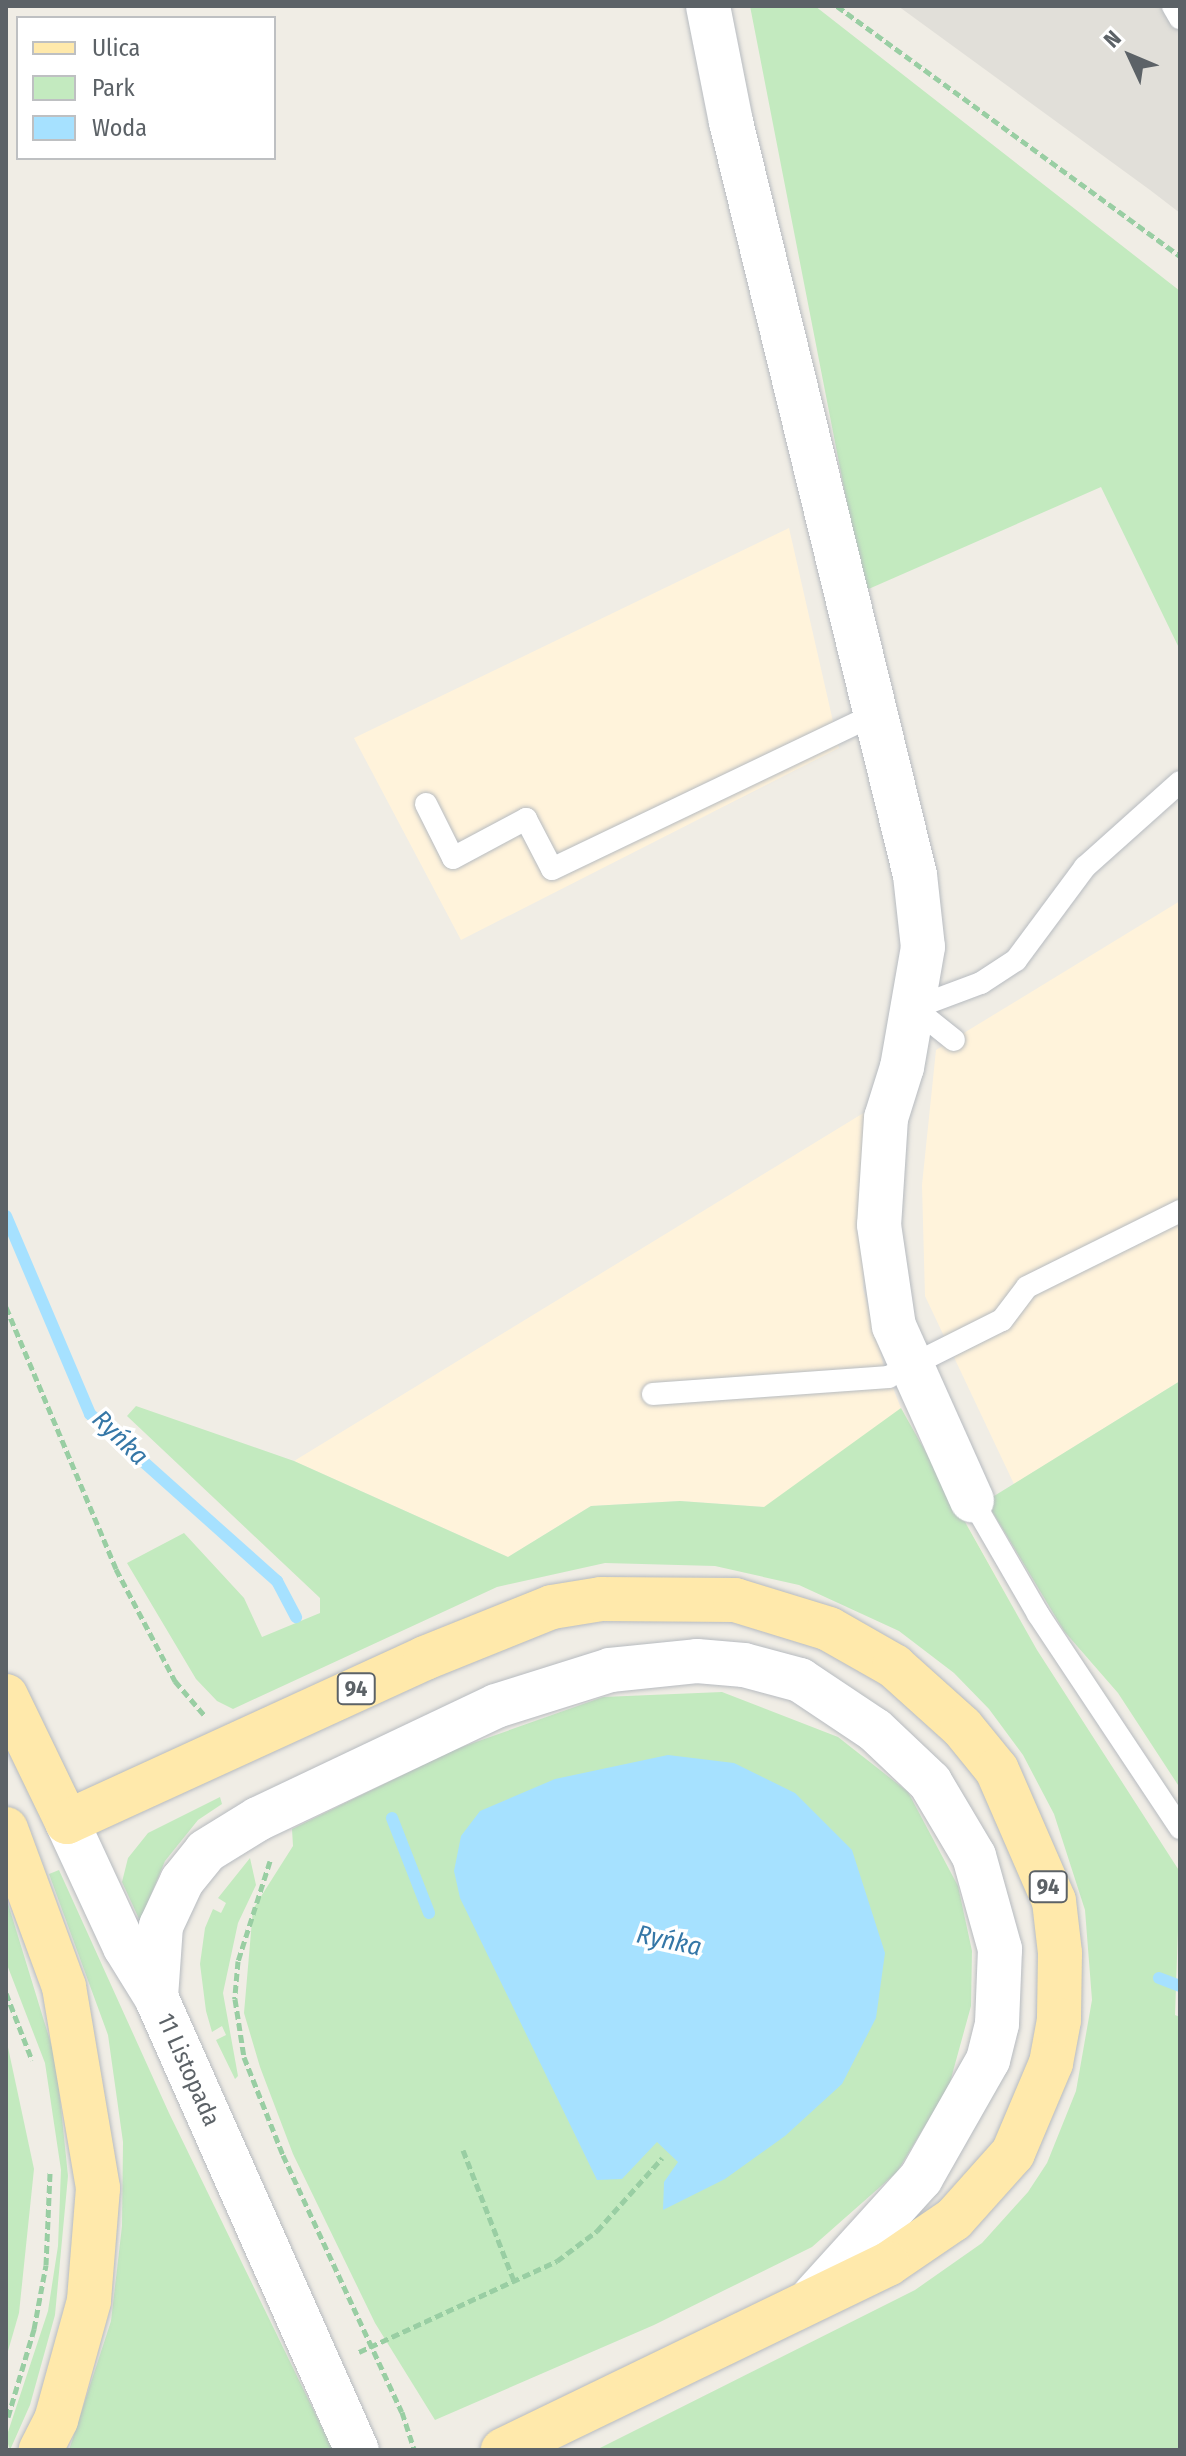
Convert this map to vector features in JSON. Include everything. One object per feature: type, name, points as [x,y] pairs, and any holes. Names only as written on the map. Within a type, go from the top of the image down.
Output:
[{"type":"main road","points":[[708,6],[731,122],[875,714],[920,913],[923,947],[914,1008],[886,1118],[879,1225],[894,1326],[910,1368],[972,1500]]},
{"type":"main road","name":"94","points":[[67,1822],[397,1670],[552,1607],[601,1599],[735,1600],[829,1629],[894,1666],[962,1727],[997,1770],[1017,1809],[1054,1901],[1059,2020],[1051,2063],[1013,2153],[964,2208],[888,2264],[814,2296],[503,2450]]},
{"type":"main road","points":[[156,1997],[161,1926],[182,1881],[206,1851],[258,1819],[496,1706],[610,1670],[697,1661],[744,1665],[800,1680],[852,1712],[930,1782],[974,1856],[1000,1949],[997,2024],[988,2060],[921,2178],[814,2296]]},
{"type":"main road","name":"11 Listopada","points":[[6,1696],[125,1947],[156,1997],[357,2450]]},
{"type":"main road","points":[[6,1829],[64,1987],[98,2188],[89,2301],[56,2420],[41,2450]]},
{"type":"lane","points":[[1173,6],[1180,18]]},
{"type":"lane","points":[[426,804],[453,858],[526,819],[552,869],[875,714]]},
{"type":"lane","points":[[914,1008],[981,983],[1016,960],[1085,867],[1180,782]]},
{"type":"lane","points":[[914,1008],[954,1040]]},
{"type":"lane","points":[[653,1394],[888,1377],[1002,1320],[1027,1287],[1180,1211]]},
{"type":"lane","points":[[972,1500],[1038,1614],[1180,1828]]},
{"type":"path","points":[[837,6],[1180,256]]},
{"type":"path","points":[[6,1307],[116,1569],[175,1681],[215,1727]]},
{"type":"path","points":[[270,1852],[238,1961],[235,1999],[244,2057],[414,2450]]},
{"type":"path","points":[[6,1993],[37,2074]]},
{"type":"path","points":[[463,2150],[514,2281]]},
{"type":"path","points":[[321,2369],[557,2261],[597,2231],[662,2158]]},
{"type":"path","points":[[6,2421],[34,2329],[46,2265],[49,2162]]},
{"type":"shaded area","points":[[898,6],[1180,6],[1180,213],[1150,190]]},
{"type":"shaded area","points":[[789,528],[839,748],[461,940],[354,738]]},
{"type":"shaded area","points":[[1180,901],[1180,1381],[1014,1484],[925,1296],[922,1185],[936,1050]]},
{"type":"shaded area","points":[[870,1109],[863,1288],[883,1363],[901,1408],[1004,1591],[764,1507],[680,1501],[591,1506],[508,1557],[294,1461]]},
{"type":"green space","points":[[750,6],[815,6],[1180,291],[1180,650],[1101,487],[864,591]]},
{"type":"green space","points":[[1180,1381],[1180,1788],[1118,1693],[1064,1631],[986,1501]]},
{"type":"green space","points":[[136,1406],[294,1461],[508,1557],[591,1506],[680,1501],[764,1507],[901,1408],[1037,1650],[1180,1872],[1175,2015],[1180,2017],[1180,2450],[596,2450],[915,2290],[982,2243],[1028,2192],[1047,2163],[1076,2091],[1092,2000],[1085,1910],[1054,1814],[1023,1755],[989,1709],[954,1673],[899,1631],[799,1585],[715,1566],[605,1563],[497,1587],[233,1709],[217,1701],[196,1679],[127,1563],[184,1533],[244,1598],[262,1637],[320,1613],[320,1598],[127,1416]]},
{"type":"green space","points":[[722,1692],[838,1737],[908,1792],[958,1886],[972,1951],[971,2006],[949,2086],[897,2172],[812,2247],[654,2325],[435,2420],[375,2323],[293,2154],[260,2067],[244,2013],[253,1909],[293,1846],[292,1829],[456,1749],[603,1697]]},
{"type":"green space","points":[[220,1797],[222,1804],[198,1820],[165,1861],[140,1921],[122,1882],[128,1858],[148,1833]]},
{"type":"green space","points":[[250,1858],[256,1885],[238,1923],[223,1993],[238,2076],[235,2079],[216,2040],[226,2035],[222,2026],[212,2032],[200,1964],[205,1928],[213,1909],[221,1913],[226,1903],[218,1898]]},
{"type":"green space","points":[[59,1870],[169,2113],[333,2450],[69,2450],[111,2321],[122,2226],[123,2142],[108,2035],[49,1874]]},
{"type":"green space","points":[[6,1897],[56,2060],[68,2176],[55,2315],[30,2405],[10,2450],[6,2438],[48,2311],[58,2246],[61,2170],[45,2063],[6,1962]]},
{"type":"green space","points":[[6,2038],[34,2169],[19,2313],[6,2358]]},
{"type":"water","points":[[668,1755],[734,1763],[795,1793],[852,1850],[885,1953],[876,2018],[842,2084],[785,2136],[725,2179],[663,2210],[664,2182],[678,2162],[657,2142],[622,2179],[597,2180],[460,1898],[454,1871],[461,1836],[480,1811],[555,1779]]},
{"type":"waterway","name":"Ryńka","points":[[6,1216],[90,1414],[277,1581],[296,1617]]},
{"type":"waterway","name":"Ryńka","points":[[392,1818],[429,1913]]},
{"type":"waterway","name":"Ryńka","points":[[1159,1978],[1180,1986]]}]
